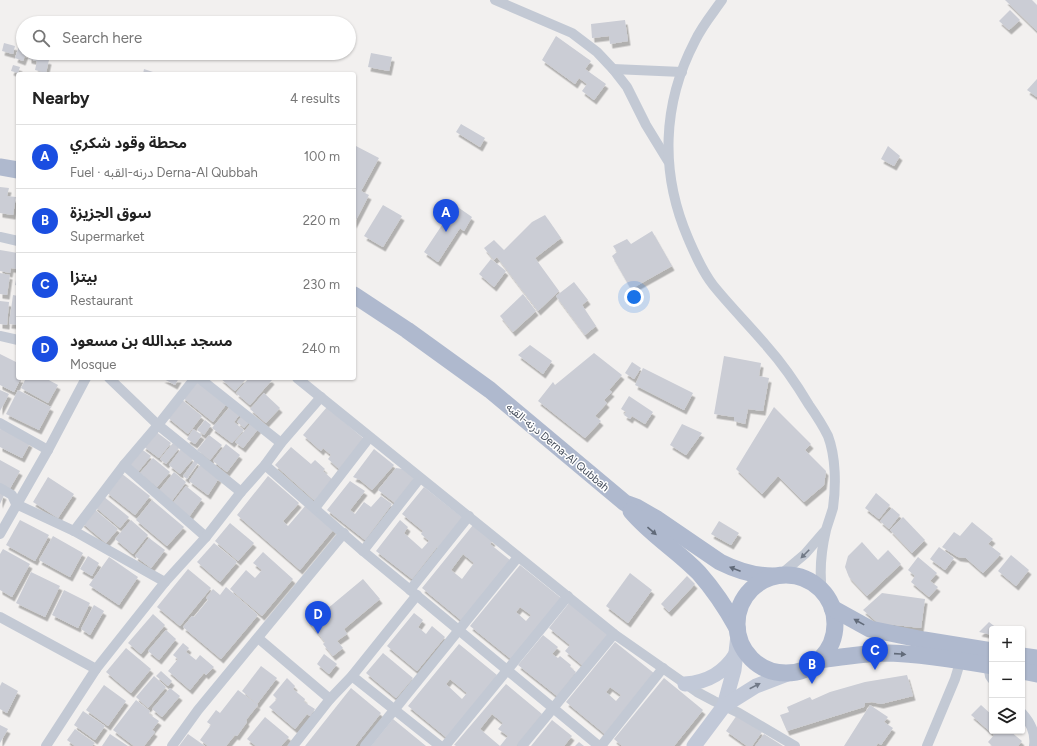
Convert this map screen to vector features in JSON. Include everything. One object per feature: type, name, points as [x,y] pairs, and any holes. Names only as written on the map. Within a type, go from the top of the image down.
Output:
[{"type":"main road","name":"درنه-القبه Derna-Al Qubbah","points":[[356,296],[407,330],[490,390],[625,503],[646,512],[720,562],[730,567],[751,574],[776,576]]},
{"type":"main road","points":[[625,503],[640,521],[698,572],[720,600],[738,632],[746,651],[757,663],[767,669],[778,672],[802,670],[819,660],[830,645],[834,633],[832,608],[822,592],[814,584],[803,578],[792,575],[776,576],[762,581],[753,588],[740,606],[738,618],[738,632],[736,653],[730,687],[724,706],[694,746]]},
{"type":"main road","points":[[832,608],[870,629],[963,653],[989,664]]},
{"type":"main road","points":[[685,684],[704,680],[716,674],[726,666],[736,653]]},
{"type":"main road","points":[[819,660],[889,653],[963,653]]},
{"type":"main road","points":[[1025,656],[1037,658]]},
{"type":"main road","points":[[724,706],[756,686],[790,672]]},
{"type":"main road","points":[[1025,672],[1037,674]]},
{"type":"street","points":[[495,0],[572,33],[597,52],[627,88],[646,125],[668,161]]},
{"type":"street","points":[[722,0],[695,41],[682,72],[673,101],[669,130],[668,161],[673,192],[682,223],[696,256],[712,284],[766,345],[793,379],[828,437],[834,463],[835,487],[832,510],[826,529],[820,560],[822,592]]},
{"type":"street","points":[[612,69],[682,72]]},
{"type":"street","points":[[0,237],[16,241]]},
{"type":"street","points":[[0,336],[16,340]]},
{"type":"street","points":[[0,534],[48,450],[85,380]]},
{"type":"street","points":[[112,380],[158,425],[241,492]]},
{"type":"street","points":[[74,531],[124,465],[193,380]]},
{"type":"street","points":[[202,380],[281,443]]},
{"type":"street","points":[[300,380],[369,438],[469,516],[614,634],[705,697],[738,713],[795,746]]},
{"type":"street","points":[[46,746],[96,669],[165,582],[206,537],[241,492],[265,465],[281,443],[321,397]]},
{"type":"street","points":[[0,423],[48,450]]},
{"type":"street","points":[[315,508],[369,438]]},
{"type":"street","points":[[124,465],[206,537]]},
{"type":"street","points":[[265,465],[413,593],[600,746],[663,668]]},
{"type":"street","points":[[363,551],[420,478]]},
{"type":"street","points":[[0,488],[12,494],[16,504],[74,531],[165,582]]},
{"type":"street","points":[[293,746],[330,699],[352,676],[469,516]]},
{"type":"street","points":[[776,576],[805,554],[826,529]]},
{"type":"street","points":[[172,746],[198,710],[344,532]]},
{"type":"street","points":[[365,746],[518,557]]},
{"type":"street","points":[[445,746],[568,596]]},
{"type":"street","points":[[0,618],[96,669]]},
{"type":"street","points":[[522,746],[614,634]]},
{"type":"street","points":[[258,638],[330,699]]},
{"type":"street","points":[[927,746],[946,702],[963,653]]},
{"type":"street","points":[[352,676],[440,746]]},
{"type":"street","points":[[1025,717],[1033,729],[1035,740],[1034,746]]},
{"type":"building","points":[[1005,0],[1032,0],[1037,5],[1037,31]]},
{"type":"building","points":[[1010,10],[1020,20],[1009,30],[999,21]]},
{"type":"building","points":[[625,20],[628,41],[610,44],[609,36],[592,38],[591,24]]},
{"type":"building","points":[[556,36],[591,61],[585,69],[606,84],[594,100],[582,91],[587,84],[579,78],[575,84],[542,60]]},
{"type":"building","points":[[4,43],[15,46],[13,54],[2,51]]},
{"type":"building","points":[[371,53],[392,57],[389,71],[368,67]]},
{"type":"building","points":[[33,60],[49,60],[46,72],[35,70],[37,61]]},
{"type":"building","points":[[13,65],[20,67],[18,72],[11,71]]},
{"type":"building","points":[[144,69],[153,72],[143,72]]},
{"type":"building","points":[[1037,79],[1037,97],[1027,90]]},
{"type":"building","points":[[461,124],[485,138],[480,147],[456,132]]},
{"type":"building","points":[[356,146],[379,158],[361,191],[369,195],[356,220]]},
{"type":"building","points":[[888,146],[900,156],[894,166],[881,159]]},
{"type":"building","points":[[0,187],[9,188],[7,196],[16,197],[13,215],[0,213]]},
{"type":"building","points":[[452,203],[472,217],[464,231],[460,228],[438,262],[424,252],[446,219],[442,216]]},
{"type":"building","points":[[383,205],[402,216],[383,247],[364,236]]},
{"type":"building","points":[[545,215],[561,238],[535,258],[559,291],[538,311],[497,257],[494,260],[484,248],[494,240],[504,250],[532,222]]},
{"type":"building","points":[[652,231],[672,266],[631,289],[612,256],[617,252],[613,246],[627,239],[631,244]]},
{"type":"building","points":[[0,250],[16,253],[16,269],[11,268],[10,273],[0,271]]},
{"type":"building","points":[[491,259],[506,271],[494,287],[479,274]]},
{"type":"building","points":[[0,273],[10,275],[7,295],[0,294]]},
{"type":"building","points":[[574,282],[588,300],[582,305],[596,326],[585,335],[556,296]]},
{"type":"building","points":[[523,294],[536,311],[513,332],[500,316]]},
{"type":"building","points":[[13,295],[16,296],[16,325],[9,324]]},
{"type":"building","points":[[0,301],[9,302],[7,325],[0,324]]},
{"type":"building","points":[[530,345],[552,361],[543,374],[518,355]]},
{"type":"building","points":[[594,353],[622,375],[609,390],[612,392],[604,400],[607,403],[595,416],[601,421],[585,438],[538,401],[553,382],[555,385]]},
{"type":"building","points":[[0,354],[16,362],[16,380],[20,380],[14,392],[0,385]]},
{"type":"building","points":[[724,356],[761,363],[759,376],[769,378],[763,411],[748,409],[745,424],[734,421],[734,417],[714,414]]},
{"type":"building","points":[[632,362],[641,368],[634,379],[625,373]]},
{"type":"building","points":[[643,368],[693,393],[684,410],[635,385]]},
{"type":"building","points":[[25,380],[49,380],[58,385],[48,403],[21,388]]},
{"type":"building","points":[[166,380],[178,380],[175,385]]},
{"type":"building","points":[[195,380],[200,380],[228,402],[213,422],[182,397]]},
{"type":"building","points":[[222,380],[245,380],[235,391]]},
{"type":"building","points":[[247,380],[272,380],[250,405],[236,393]]},
{"type":"building","points":[[0,390],[9,394],[0,411]]},
{"type":"building","points":[[18,390],[51,407],[39,430],[6,414]]},
{"type":"building","points":[[264,393],[280,408],[266,423],[250,409]]},
{"type":"building","points":[[629,396],[653,412],[645,424],[632,416],[630,419],[624,415],[626,412],[621,409]]},
{"type":"building","points":[[181,399],[202,416],[188,434],[167,417]]},
{"type":"building","points":[[232,404],[241,413],[234,422],[244,430],[232,443],[212,428]]},
{"type":"building","points":[[327,407],[364,439],[339,469],[328,459],[331,455],[323,448],[321,451],[303,435]]},
{"type":"building","points":[[774,407],[811,444],[805,450],[826,471],[824,485],[804,502],[778,476],[762,494],[736,469]]},
{"type":"building","points":[[243,415],[250,421],[244,428],[237,422]]},
{"type":"building","points":[[205,420],[211,425],[204,435],[197,430]]},
{"type":"building","points":[[252,422],[259,428],[243,448],[235,442]]},
{"type":"building","points":[[682,424],[702,433],[686,455],[670,445]]},
{"type":"building","points":[[1,427],[30,443],[22,458],[0,447]]},
{"type":"building","points":[[193,429],[202,435],[195,444],[187,439]]},
{"type":"building","points":[[155,431],[171,443],[159,458],[143,446]]},
{"type":"building","points":[[209,435],[222,445],[210,460],[197,450]]},
{"type":"building","points":[[173,443],[179,448],[166,464],[160,459]]},
{"type":"building","points":[[226,444],[240,455],[227,472],[213,461]]},
{"type":"building","points":[[291,447],[311,464],[315,460],[325,469],[323,471],[333,480],[315,501],[275,465]]},
{"type":"building","points":[[140,448],[151,456],[138,472],[128,464]]},
{"type":"building","points":[[181,449],[193,459],[180,474],[169,465]]},
{"type":"building","points":[[374,449],[394,465],[372,490],[360,480],[353,477]]},
{"type":"building","points":[[153,458],[170,472],[157,487],[140,473]]},
{"type":"building","points":[[0,460],[20,471],[9,490],[0,485]]},
{"type":"building","points":[[195,460],[198,463],[187,479],[183,476]]},
{"type":"building","points":[[200,465],[219,478],[208,495],[189,481]]},
{"type":"building","points":[[396,468],[403,469],[414,478],[395,503],[378,490]]},
{"type":"building","points":[[174,472],[186,482],[171,502],[158,492]]},
{"type":"building","points":[[121,473],[150,496],[135,515],[106,492]]},
{"type":"building","points":[[268,476],[299,503],[283,521],[288,526],[306,505],[334,529],[300,570],[237,515]]},
{"type":"building","points":[[48,477],[74,494],[58,518],[33,502]]},
{"type":"building","points":[[350,481],[365,491],[350,510],[355,514],[364,502],[371,507],[381,496],[392,504],[365,540],[327,510]]},
{"type":"building","points":[[186,486],[202,499],[189,517],[172,504]]},
{"type":"building","points":[[424,487],[463,518],[439,549],[437,547],[412,579],[376,551],[400,520],[408,527],[404,533],[422,549],[429,541],[421,534],[423,531],[402,514]]},
{"type":"building","points":[[0,493],[4,495],[0,504]]},
{"type":"building","points":[[876,493],[890,505],[879,519],[865,508]]},
{"type":"building","points":[[103,496],[129,517],[120,528],[94,506]]},
{"type":"building","points":[[152,500],[184,527],[167,546],[136,520]]},
{"type":"building","points":[[93,508],[118,529],[106,543],[81,522]]},
{"type":"building","points":[[892,508],[900,515],[889,529],[880,521]]},
{"type":"building","points":[[903,517],[925,540],[912,553],[890,530]]},
{"type":"building","points":[[20,520],[49,535],[35,561],[6,545]]},
{"type":"building","points":[[131,520],[148,535],[133,554],[115,539]]},
{"type":"building","points":[[719,521],[739,533],[731,545],[711,534]]},
{"type":"building","points":[[972,522],[993,539],[988,544],[1001,554],[983,573],[966,558],[958,557],[942,547],[954,532],[960,536]]},
{"type":"building","points":[[230,523],[254,543],[238,561],[215,541]]},
{"type":"building","points":[[473,525],[493,541],[490,544],[510,560],[462,621],[422,588]],"holes":[[[463,554],[474,563],[462,579],[451,570]]]},
{"type":"building","points":[[53,536],[83,553],[70,577],[39,560]]},
{"type":"building","points":[[149,538],[165,550],[151,568],[135,556]]},
{"type":"building","points":[[862,542],[878,560],[888,550],[901,564],[867,596],[849,577],[845,567],[848,556]]},
{"type":"building","points":[[214,543],[237,562],[220,582],[197,562]]},
{"type":"building","points":[[939,547],[954,558],[945,570],[930,559]]},
{"type":"building","points":[[3,549],[30,564],[12,597],[0,590],[0,554]]},
{"type":"building","points":[[263,552],[293,579],[262,616],[230,589],[246,570],[255,578],[262,570],[253,563]]},
{"type":"building","points":[[1011,555],[1029,570],[1016,586],[998,571]]},
{"type":"building","points":[[88,556],[99,563],[92,576],[80,569]]},
{"type":"building","points":[[109,557],[138,577],[119,605],[89,585]]},
{"type":"building","points":[[918,557],[937,573],[930,581],[938,587],[929,597],[911,582],[915,576],[908,570]]},
{"type":"building","points":[[520,565],[561,598],[511,659],[470,626]],"holes":[[[520,607],[531,615],[526,621],[516,612]]]},
{"type":"building","points":[[188,569],[211,588],[180,626],[157,607]]},
{"type":"building","points":[[31,572],[60,586],[45,617],[16,603]]},
{"type":"building","points":[[630,573],[652,590],[628,623],[606,606]]},
{"type":"building","points":[[687,576],[695,584],[669,612],[661,604]]},
{"type":"building","points":[[363,579],[380,599],[344,629],[347,634],[337,641],[343,648],[333,656],[323,644],[325,642],[307,620],[314,613],[316,615],[319,613],[317,611],[324,605],[327,609]]},
{"type":"building","points":[[226,587],[258,615],[221,659],[183,627],[192,616],[194,617],[208,600],[206,598],[213,589],[220,595]]},
{"type":"building","points":[[64,590],[90,603],[78,628],[52,615]]},
{"type":"building","points":[[882,593],[925,599],[921,628],[878,623],[863,610]]},
{"type":"building","points":[[569,603],[609,635],[583,666],[565,651],[570,645],[549,628]]},
{"type":"building","points":[[94,605],[104,611],[90,635],[81,629]]},
{"type":"building","points":[[414,613],[423,620],[418,627],[426,634],[432,626],[445,637],[417,671],[387,646]]},
{"type":"building","points":[[153,614],[165,625],[141,654],[128,643]]},
{"type":"building","points":[[989,622],[994,626],[989,626],[989,634],[979,632]]},
{"type":"building","points":[[166,630],[176,639],[159,660],[148,651]]},
{"type":"building","points":[[543,635],[558,647],[552,654],[558,658],[560,656],[571,665],[570,667],[576,672],[557,696],[518,665]]},
{"type":"building","points":[[615,642],[655,674],[606,735],[566,702]],"holes":[[[610,687],[621,695],[616,701],[606,692]]]},
{"type":"building","points":[[183,643],[189,648],[186,652],[196,660],[200,655],[214,667],[206,675],[204,673],[190,690],[168,671],[178,659],[173,655]]},
{"type":"building","points":[[459,644],[497,675],[447,738],[408,706]],"holes":[[[450,679],[467,693],[462,699],[446,684]]]},
{"type":"building","points":[[126,648],[151,669],[131,693],[106,672]]},
{"type":"building","points":[[383,653],[413,678],[396,698],[366,673]]},
{"type":"building","points":[[324,654],[337,664],[329,674],[317,664]]},
{"type":"building","points":[[261,666],[277,678],[257,704],[242,691]]},
{"type":"building","points":[[161,671],[172,681],[168,686],[156,676]]},
{"type":"building","points":[[907,675],[913,696],[881,704],[872,702],[865,703],[864,707],[787,731],[780,715],[789,712],[787,707],[810,697],[812,700],[830,692],[865,682]]},
{"type":"building","points":[[154,676],[166,687],[148,708],[136,697]]},
{"type":"building","points":[[287,678],[295,686],[293,689],[305,699],[304,702],[315,709],[310,716],[307,714],[295,729],[269,707],[277,699],[273,695]]},
{"type":"building","points":[[664,678],[703,710],[674,746],[622,746],[614,739]]},
{"type":"building","points":[[2,682],[18,691],[7,713],[0,709],[0,686]]},
{"type":"building","points":[[506,684],[542,714],[516,746],[500,746],[456,746],[454,745]],"holes":[[[492,714],[503,723],[498,729],[508,736],[500,746],[480,729]]]},
{"type":"building","points":[[104,685],[126,701],[108,726],[86,710]]},
{"type":"building","points":[[170,688],[180,696],[162,717],[152,709]]},
{"type":"building","points":[[351,688],[381,713],[355,746],[305,746]]},
{"type":"building","points":[[238,690],[258,705],[246,720],[247,722],[237,736],[235,735],[226,746],[208,746],[200,740],[211,725],[207,722],[216,710],[220,713]]},
{"type":"building","points":[[136,700],[150,711],[149,714],[159,721],[152,730],[155,732],[144,746],[134,746],[113,730]]},
{"type":"building","points":[[870,705],[888,717],[884,722],[893,728],[881,745],[878,743],[876,746],[844,746]]},
{"type":"building","points":[[981,705],[989,712],[989,731],[971,715]]},
{"type":"building","points":[[83,711],[105,726],[95,740],[74,725]]},
{"type":"building","points":[[737,715],[762,732],[752,746],[747,746],[726,731]]},
{"type":"building","points":[[265,717],[289,737],[281,746],[256,746],[247,739]]},
{"type":"building","points":[[393,719],[426,746],[371,746]]},
{"type":"building","points":[[552,720],[572,736],[564,746],[531,746]]},
{"type":"building","points":[[0,725],[8,729],[0,743]]},
{"type":"building","points":[[75,729],[95,743],[92,746],[75,746],[67,740]]},
{"type":"building","points":[[110,734],[128,746],[102,746]]},
{"type":"building","points":[[188,734],[205,746],[179,746]]},
{"type":"building","points":[[764,734],[783,746],[755,746]]},
{"type":"building","points":[[993,734],[1014,734],[1022,741],[1018,746],[992,746],[988,742],[994,735]]},
{"type":"building","points":[[579,742],[584,746],[575,746]]},
{"type":"place","name":"محطة وقود شكري","points":[[446,232]]},
{"type":"place","name":"مسجد عبدالله بن مسعود","points":[[318,634]]},
{"type":"place","name":"بيتزا","points":[[875,670]]},
{"type":"place","name":"سوق الجزيزة","points":[[812,684]]}]
